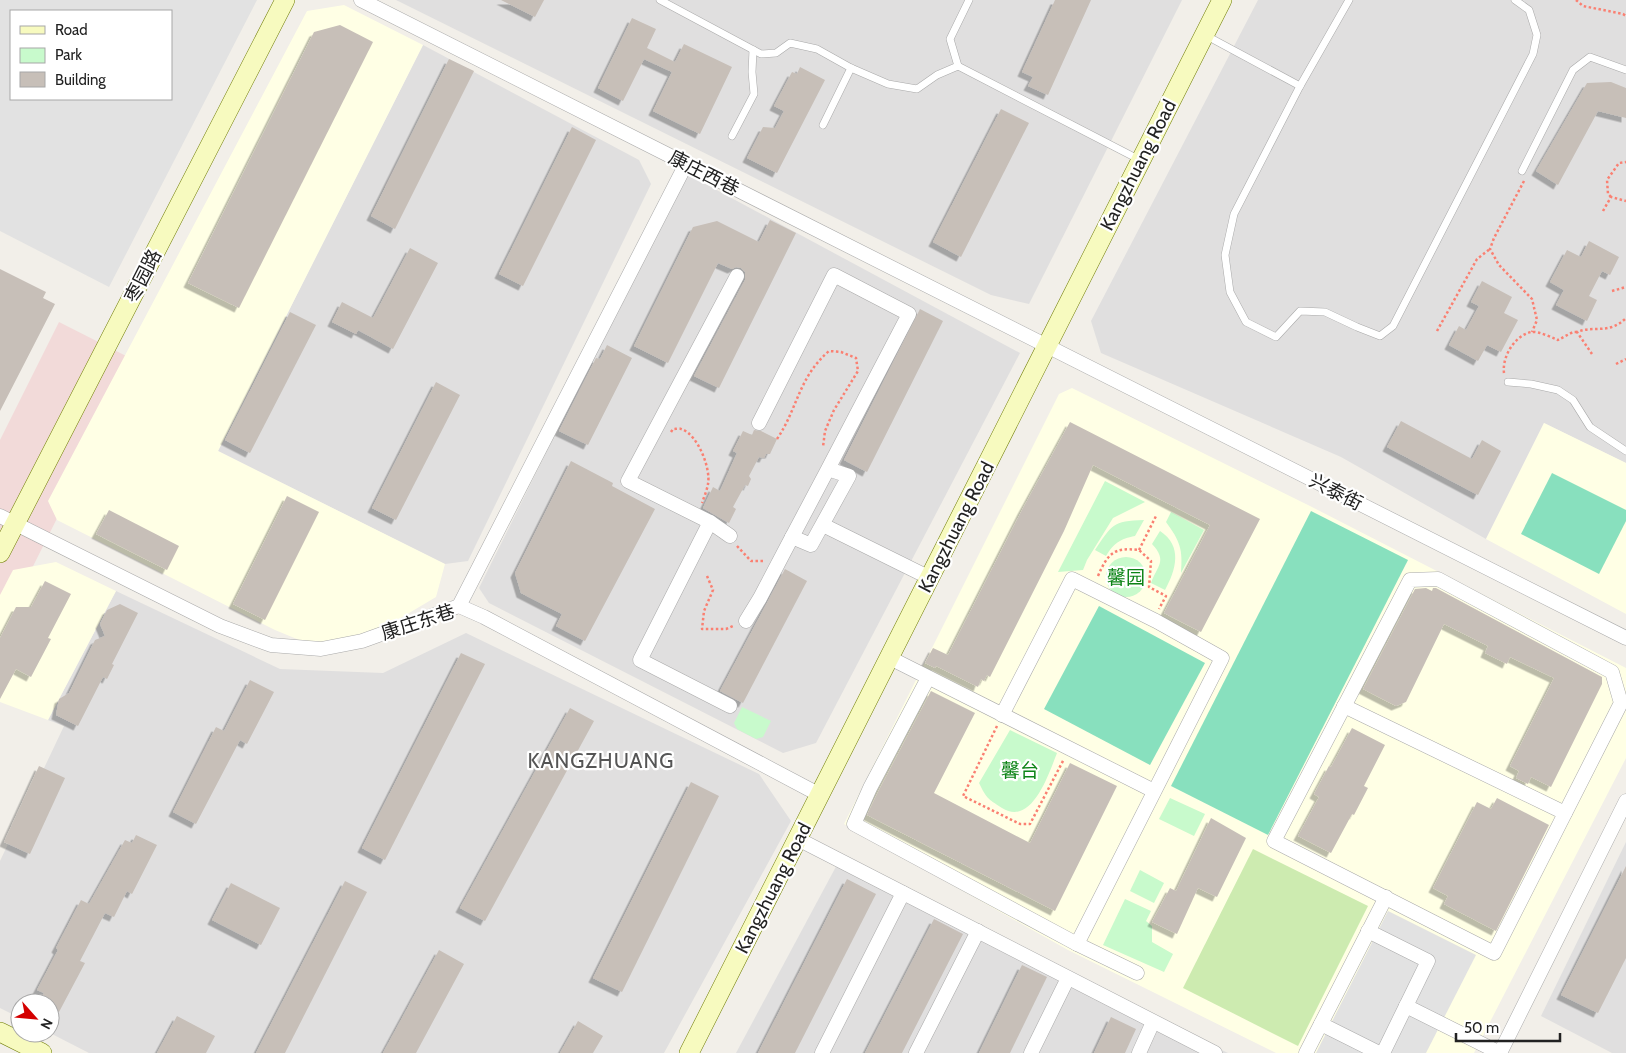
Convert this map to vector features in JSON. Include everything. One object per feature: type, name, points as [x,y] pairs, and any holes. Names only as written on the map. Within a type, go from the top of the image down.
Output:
[{"type":"street","name":"枣园路","points":[[0,553],[8,520],[285,0]]},
{"type":"street","name":"康庄西巷","points":[[361,0],[1047,346]]},
{"type":"street","name":"Kangzhuang Road","points":[[689,1053],[1222,0]]},
{"type":"street","points":[[459,606],[686,164]]},
{"type":"street","points":[[746,621],[760,598],[909,314],[834,275],[759,423]]},
{"type":"street","points":[[730,536],[710,522],[628,481],[737,276]]},
{"type":"street","name":"兴泰街","points":[[1047,346],[1626,638]]},
{"type":"street","points":[[792,537],[811,545],[849,476],[828,469]]},
{"type":"street","name":"康庄东巷","points":[[8,520],[220,626],[271,645],[321,649],[362,641],[459,606],[484,616],[820,795]]},
{"type":"street","points":[[710,522],[640,660],[730,706]]},
{"type":"street","points":[[823,525],[930,578]]},
{"type":"street","points":[[1002,715],[1072,579],[1154,620],[1222,658],[1077,944]]},
{"type":"street","points":[[1438,579],[1612,672],[1621,703],[1565,813],[1494,953],[1274,840],[1410,580],[1438,579]]},
{"type":"street","points":[[890,658],[1154,791]]},
{"type":"street","points":[[928,678],[870,788],[854,824],[1077,944],[1137,974]]},
{"type":"street","points":[[1344,706],[1565,813]]},
{"type":"street","points":[[1406,1006],[1500,1053],[1626,801]]},
{"type":"street","points":[[798,839],[1214,1053]]},
{"type":"street","points":[[822,1053],[903,893]]},
{"type":"street","points":[[1306,1053],[1386,897]]},
{"type":"street","points":[[916,1053],[978,931]]},
{"type":"street","points":[[1321,1024],[1381,1053],[1406,1006],[1428,961],[1368,931]]},
{"type":"street","points":[[1031,1053],[1068,978]]},
{"type":"street","points":[[1139,1053],[1154,1022]]},
{"type":"street","points":[[0,1032],[42,1053]]},
{"type":"lane","points":[[660,0],[761,54],[776,53],[790,43],[817,48],[851,68],[888,84],[917,89],[937,74],[958,66]]},
{"type":"lane","points":[[969,0],[950,39],[958,66],[1140,161]]},
{"type":"lane","points":[[1349,0],[1300,86],[1234,214],[1225,255],[1230,292],[1246,322],[1276,337],[1300,311],[1325,312],[1380,336],[1394,326],[1533,54],[1537,35],[1528,10],[1515,0]]},
{"type":"lane","points":[[1204,35],[1300,86]]},
{"type":"lane","points":[[732,136],[754,94],[753,50]]},
{"type":"lane","points":[[1524,174],[1573,70],[1590,56],[1626,70]]},
{"type":"lane","points":[[823,125],[851,68]]},
{"type":"lane","points":[[1508,382],[1531,384],[1558,390],[1574,400],[1590,427],[1626,451]]},
{"type":"path","points":[[1576,0],[1583,6],[1626,16]]},
{"type":"path","points":[[1626,162],[1619,162],[1607,180],[1608,194],[1626,201]]},
{"type":"path","points":[[1437,331],[1478,259],[1490,248],[1524,174]]},
{"type":"path","points":[[1603,212],[1612,197]]},
{"type":"path","points":[[1490,248],[1500,265],[1532,299],[1537,320],[1532,332]]},
{"type":"path","points":[[1612,291],[1626,287]]},
{"type":"path","points":[[1508,382],[1505,379],[1503,365],[1512,345],[1522,336],[1532,332],[1558,340],[1572,332],[1603,330],[1621,323],[1626,318]]},
{"type":"path","points":[[1577,332],[1592,354]]},
{"type":"path","points":[[777,439],[788,421],[805,380],[816,362],[829,351],[841,352],[856,358],[858,371],[834,410],[825,431],[824,465],[828,469]]},
{"type":"path","points":[[1616,364],[1626,359]]},
{"type":"path","points":[[668,435],[673,429],[682,429],[692,437],[701,450],[707,467],[709,483],[697,516]]},
{"type":"path","points":[[1139,550],[1156,516]]},
{"type":"path","points":[[730,536],[751,561],[768,561],[781,556]]},
{"type":"path","points":[[1092,589],[1100,571],[1111,554],[1123,548],[1139,550],[1151,562],[1149,587],[1166,596],[1154,620]]},
{"type":"path","points":[[707,576],[713,590],[704,611],[702,628],[726,629],[746,621]]},
{"type":"path","points":[[1002,715],[963,796],[1020,824],[1030,824],[1069,749]]},
{"type":"shaded area","points":[[0,0],[257,0],[109,287],[0,231]]},
{"type":"shaded area","points":[[396,0],[1182,0],[1029,304],[991,295]]},
{"type":"shaded area","points":[[1258,0],[1626,0],[1626,463],[1544,423],[1486,539],[1341,457],[1101,353],[1091,321]]},
{"type":"shaded area","points":[[344,5],[423,45],[218,451],[445,564],[436,597],[362,641],[321,649],[275,630],[57,520],[48,501],[307,11]]},
{"type":"shaded area","points":[[423,45],[639,160],[651,184],[468,561],[445,564],[218,451]]},
{"type":"shaded area","points":[[685,173],[1020,353],[816,743],[783,753],[489,603],[479,588]]},
{"type":"shaded area","points":[[59,322],[136,361],[0,632],[0,440]]},
{"type":"shaded area","points":[[1072,388],[1310,506],[1626,668],[1626,758],[1474,1053],[1276,1053],[1068,950],[844,824],[1059,394]]},
{"type":"shaded area","points":[[1544,423],[1626,463],[1626,614],[1486,539]]},
{"type":"shaded area","points":[[56,562],[116,591],[48,720],[0,702],[0,595],[13,570]]},
{"type":"shaded area","points":[[116,591],[280,669],[383,673],[466,633],[759,774],[791,821],[664,1053],[89,1053],[60,1038],[60,993],[10,993],[10,1013],[0,1008],[0,861],[64,726],[48,720]]},
{"type":"shaded area","points":[[1626,842],[1626,1053],[1612,1053],[1541,1016]]},
{"type":"shaded area","points":[[839,861],[1228,1053],[736,1053]]},
{"type":"shaded area","points":[[1388,911],[1476,955],[1426,1053],[1316,1053]]},
{"type":"green space","points":[[1552,473],[1626,510],[1626,521],[1599,574],[1521,534]]},
{"type":"green space","points":[[1105,481],[1145,502],[1113,518],[1087,560],[1083,570],[1058,572]]},
{"type":"green space","points":[[1311,511],[1408,560],[1268,835],[1171,786]]},
{"type":"green space","points":[[1171,512],[1204,530],[1181,573],[1180,546],[1166,522]]},
{"type":"green space","points":[[1144,520],[1135,536],[1118,542],[1106,556],[1095,550],[1114,526],[1119,523]]},
{"type":"green space","points":[[1160,531],[1167,537],[1175,551],[1172,574],[1165,590],[1151,583],[1160,564],[1157,550],[1152,544]]},
{"type":"green space","name":"馨园","points":[[1130,557],[1137,560],[1143,566],[1146,577],[1145,585],[1137,594],[1130,597],[1122,597],[1115,594],[1107,585],[1106,573],[1109,566],[1118,558]]},
{"type":"green space","points":[[1099,606],[1205,663],[1150,765],[1044,709]]},
{"type":"green space","points":[[742,707],[771,721],[763,737],[756,739],[737,729],[734,723]]},
{"type":"green space","name":"馨台","points":[[1010,730],[1057,753],[1038,795],[1022,810],[1013,812],[1002,808],[990,800],[979,783]]},
{"type":"green space","points":[[1170,798],[1205,814],[1194,836],[1159,819]]},
{"type":"green space","points":[[1253,849],[1368,906],[1298,1046],[1183,988]]},
{"type":"green space","points":[[1140,870],[1164,883],[1154,903],[1130,891]]},
{"type":"green space","points":[[1125,899],[1151,911],[1146,921],[1152,926],[1152,942],[1173,954],[1164,972],[1103,945]]},
{"type":"building","points":[[501,0],[544,0],[535,17]]},
{"type":"building","points":[[1055,0],[1091,0],[1048,95],[1028,86],[1033,77],[1022,72]]},
{"type":"building","points":[[632,18],[656,29],[647,48],[675,62],[684,44],[732,67],[700,134],[653,111],[672,72],[644,59],[623,101],[598,88]]},
{"type":"building","points":[[340,25],[373,42],[239,308],[188,283],[314,32]]},
{"type":"building","points":[[449,59],[474,71],[395,229],[371,216]]},
{"type":"building","points":[[800,67],[825,80],[777,173],[747,158],[763,127],[775,128],[784,111],[774,106],[792,72],[797,74]]},
{"type":"building","points":[[1611,82],[1626,88],[1626,118],[1598,111],[1558,185],[1536,171],[1587,83]]},
{"type":"building","points":[[1001,109],[1029,123],[961,257],[933,242]]},
{"type":"building","points":[[572,127],[596,140],[523,286],[499,274]]},
{"type":"building","points":[[770,220],[796,233],[719,388],[694,376],[745,280],[745,272],[741,268],[736,267],[732,269],[718,263],[668,363],[634,346],[693,227],[717,221],[759,242]]},
{"type":"building","points":[[1589,241],[1619,257],[1610,275],[1602,271],[1589,296],[1597,300],[1587,321],[1556,305],[1564,290],[1550,282],[1567,250],[1581,257]]},
{"type":"building","points":[[410,248],[438,263],[393,349],[358,330],[356,334],[332,322],[342,302],[373,318]]},
{"type":"building","points":[[0,269],[46,292],[43,298],[55,304],[0,411]]},
{"type":"building","points":[[1482,281],[1512,297],[1504,313],[1518,320],[1501,352],[1487,345],[1478,361],[1449,345],[1459,326],[1466,330],[1479,306],[1471,302]]},
{"type":"building","points":[[920,309],[943,321],[867,472],[844,460]]},
{"type":"building","points":[[290,312],[316,325],[250,453],[225,440]]},
{"type":"building","points":[[607,345],[632,358],[588,445],[559,431],[596,358],[600,359]]},
{"type":"building","points":[[436,382],[460,395],[396,520],[372,508]]},
{"type":"building","points":[[1401,421],[1472,459],[1482,440],[1501,451],[1478,495],[1387,447]]},
{"type":"building","points":[[1070,422],[1260,519],[1201,632],[1164,613],[1210,525],[1093,465],[1064,531],[990,677],[987,675],[984,681],[981,679],[978,687],[936,666],[935,668],[925,663],[933,648],[948,655],[1022,510]]},
{"type":"building","points":[[754,430],[761,431],[777,439],[770,454],[766,454],[764,458],[759,457],[749,476],[751,479],[748,486],[745,485],[733,507],[736,509],[729,523],[703,508],[713,487],[720,491],[737,453],[733,451],[743,431],[752,435]]},
{"type":"building","points":[[571,461],[613,483],[612,486],[655,509],[585,641],[556,626],[562,614],[521,593],[515,573]]},
{"type":"building","points":[[287,496],[319,512],[265,620],[233,604]]},
{"type":"building","points":[[109,510],[179,546],[167,570],[96,534]]},
{"type":"building","points":[[785,569],[807,581],[743,703],[720,691]]},
{"type":"building","points":[[45,581],[71,594],[48,638],[51,639],[31,677],[16,669],[0,699],[0,638],[16,607],[31,607]]},
{"type":"building","points":[[1426,588],[1432,591],[1433,588],[1436,588],[1602,677],[1602,684],[1551,787],[1531,777],[1528,784],[1516,778],[1519,771],[1510,766],[1554,678],[1510,657],[1507,664],[1485,653],[1488,646],[1444,624],[1406,702],[1396,706],[1363,689],[1415,589]]},
{"type":"building","points":[[120,604],[138,613],[112,664],[114,665],[107,679],[103,677],[78,726],[56,715],[59,699],[69,693],[95,640],[105,636],[100,624],[107,610]]},
{"type":"building","points":[[461,653],[485,664],[385,860],[362,848]]},
{"type":"building","points":[[250,680],[274,692],[247,744],[240,740],[196,824],[173,812],[216,727],[224,731]]},
{"type":"building","points":[[931,691],[975,713],[934,793],[1030,843],[1070,763],[1117,786],[1055,911],[867,815]]},
{"type":"building","points":[[570,708],[594,721],[485,921],[460,908]]},
{"type":"building","points":[[1352,728],[1385,745],[1364,786],[1368,788],[1331,853],[1298,836],[1319,797],[1314,794]]},
{"type":"building","points":[[39,766],[65,778],[30,854],[4,842]]},
{"type":"building","points":[[691,782],[719,796],[622,992],[593,978]]},
{"type":"building","points":[[1497,798],[1549,825],[1496,931],[1444,904],[1448,896],[1433,888],[1477,802],[1491,809]]},
{"type":"building","points":[[1211,818],[1246,838],[1217,897],[1198,888],[1177,934],[1152,922],[1170,888],[1176,891]]},
{"type":"building","points":[[136,835],[157,845],[132,894],[127,891],[114,917],[105,913],[80,961],[85,963],[60,1010],[60,993],[44,993],[37,990],[81,900],[89,904],[125,840],[132,843]]},
{"type":"building","points":[[1626,866],[1626,958],[1598,1013],[1561,995]]},
{"type":"building","points":[[847,879],[876,894],[795,1053],[758,1053]]},
{"type":"building","points":[[345,881],[367,892],[285,1053],[256,1053]]},
{"type":"building","points":[[231,883],[280,908],[261,945],[212,920]]},
{"type":"building","points":[[934,919],[963,934],[902,1053],[865,1053]]},
{"type":"building","points":[[439,950],[464,964],[416,1053],[383,1053]]},
{"type":"building","points":[[1022,965],[1047,977],[1010,1053],[979,1053]]},
{"type":"building","points":[[177,1016],[215,1036],[206,1053],[157,1053]]},
{"type":"building","points":[[1111,1017],[1136,1029],[1125,1053],[1094,1053]]},
{"type":"building","points":[[578,1021],[603,1036],[593,1053],[560,1053]]},
{"type":"district","name":"KANGZHUANG","points":[[601,760]]}]
